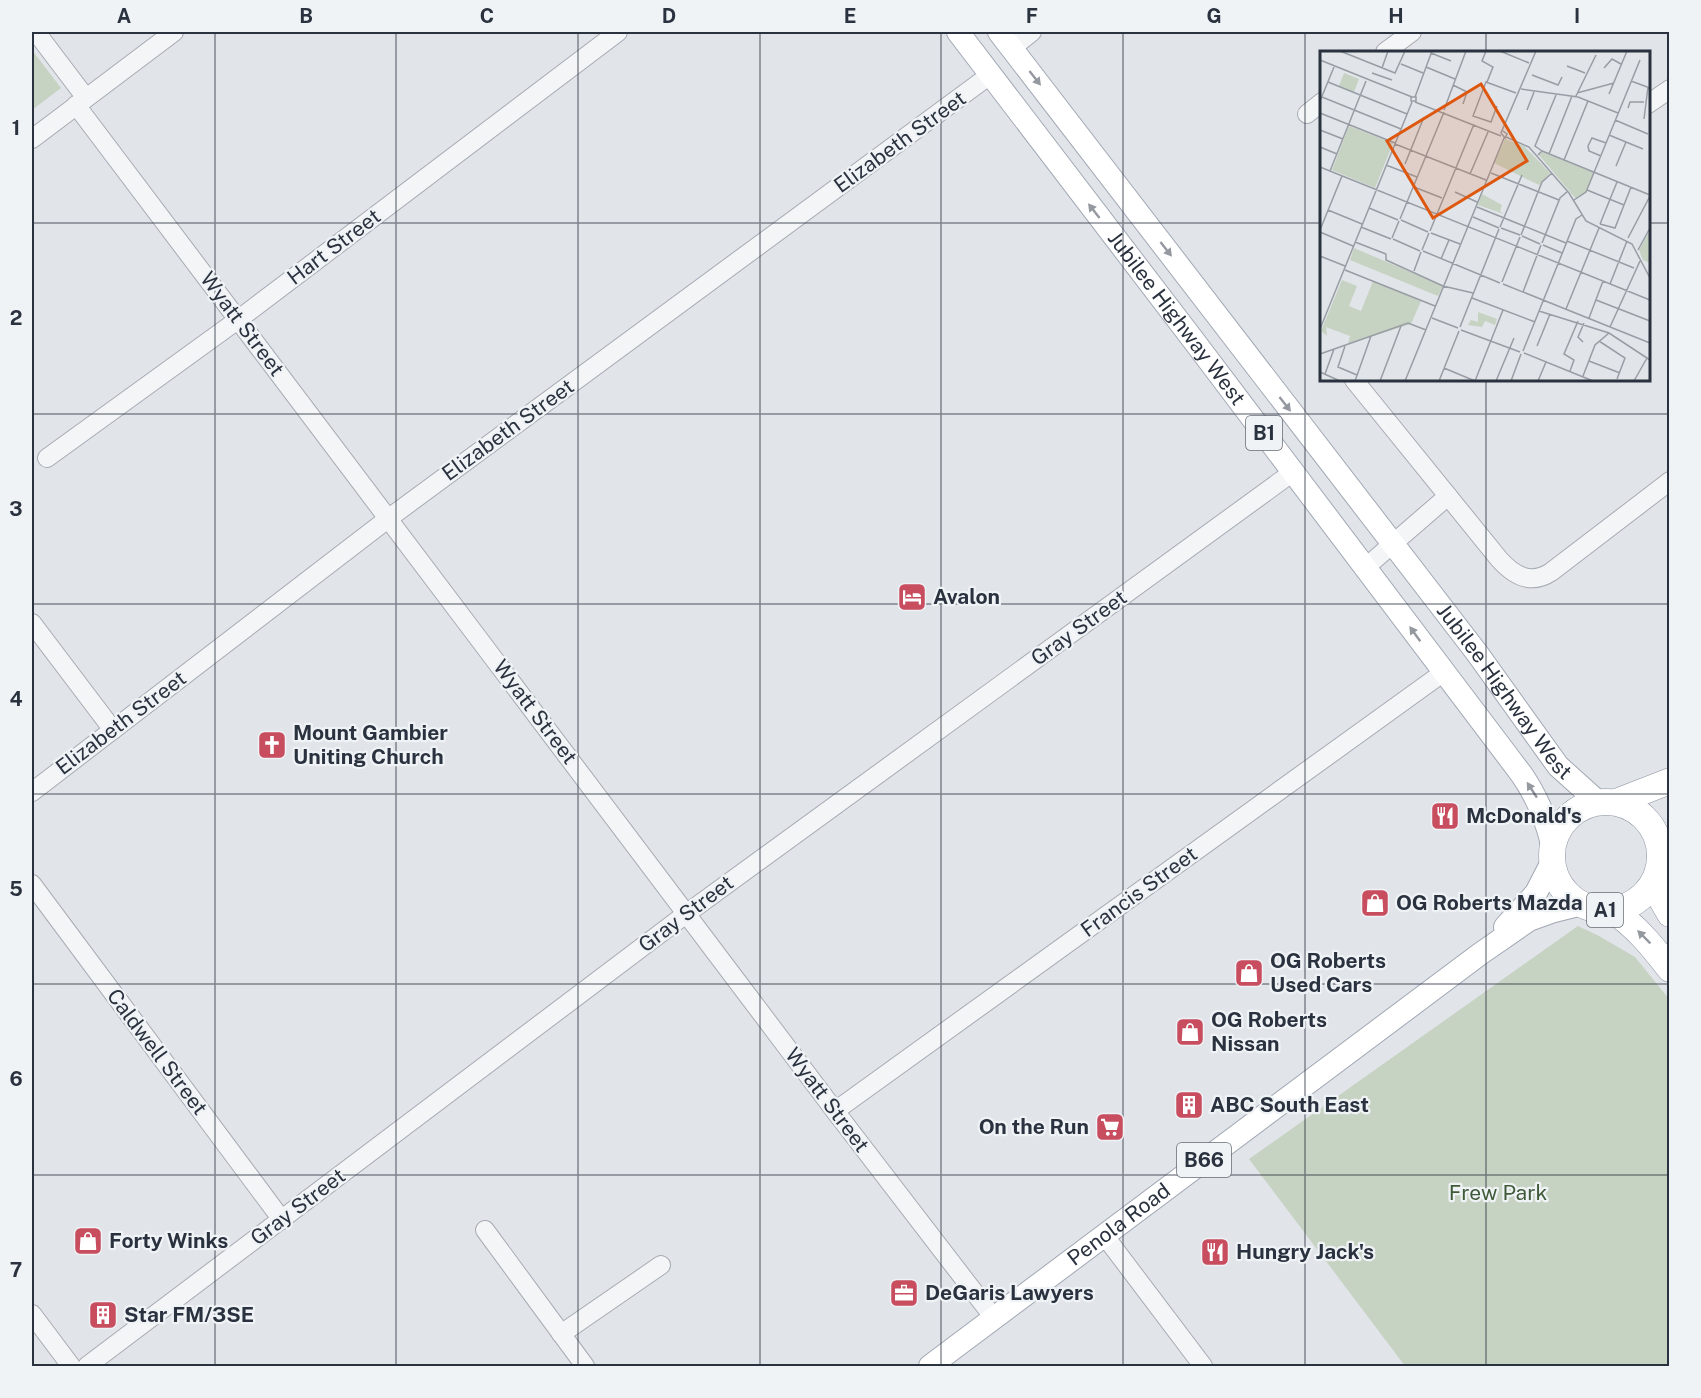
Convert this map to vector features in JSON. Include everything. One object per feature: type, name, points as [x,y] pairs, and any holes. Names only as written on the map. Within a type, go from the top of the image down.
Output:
[{"type":"highway","points":[[1552,853],[1559,827],[1570,814],[1586,805],[1607,802],[1670,781]]},
{"type":"highway","name":"A1","points":[[1552,853],[1556,878],[1565,891],[1582,904],[1596,909],[1612,910],[1627,906],[1641,898],[1654,881],[1665,851],[1652,826],[1642,814],[1629,806],[1607,802]]},
{"type":"highway","points":[[1654,881],[1670,914]]},
{"type":"highway","name":"A1","points":[[1612,910],[1625,918],[1648,940],[1670,969]]},
{"type":"main road","name":"Jubilee Highway West","points":[[958,32],[1366,567],[1535,793],[1545,816],[1552,853]]},
{"type":"main road","name":"Jubilee Highway West","points":[[1006,40],[1477,653],[1558,766],[1607,802]]},
{"type":"main road","name":"Penola Road","points":[[1479,954],[1536,894],[1552,853]]},
{"type":"main road","name":"Penola Road","points":[[930,1366],[1479,954],[1529,920],[1582,904]]},
{"type":"street","name":"Wyatt Street","points":[[36,32],[81,102],[239,319],[686,914],[994,1318]]},
{"type":"street","points":[[32,139],[174,32]]},
{"type":"street","name":"Hart Street","points":[[47,458],[239,319],[618,32]]},
{"type":"street","points":[[1006,40],[1032,32]]},
{"type":"street","points":[[1386,51],[1412,32]]},
{"type":"street","name":"Elizabeth Street","points":[[32,792],[389,518],[990,75]]},
{"type":"street","points":[[1650,103],[1670,89]]},
{"type":"street","points":[[1307,114],[1320,104]]},
{"type":"street","points":[[1355,381],[1507,568],[1521,577],[1536,579],[1545,576],[1670,481]]},
{"type":"street","name":"Gray Street","points":[[87,1366],[686,914],[1293,472]]},
{"type":"street","points":[[1366,567],[1448,496]]},
{"type":"street","points":[[32,623],[113,730]]},
{"type":"street","name":"Francis Street","points":[[835,1111],[1443,672]]},
{"type":"street","name":"Caldwell Street","points":[[32,884],[282,1220]]},
{"type":"street","points":[[485,1230],[585,1366]]},
{"type":"street","points":[[1104,1235],[1203,1366]]},
{"type":"street","points":[[561,1334],[661,1265]]},
{"type":"street","points":[[32,1314],[71,1366]]},
{"type":"green space","points":[[32,50],[61,88],[32,110]]},
{"type":"green space","name":"Frew Park","points":[[1578,926],[1635,957],[1669,999],[1669,1366],[1405,1366],[1249,1159]]},
{"type":"place","name":"Avalon","points":[[912,597]]},
{"type":"place","name":"Mount Gambier Uniting Church","points":[[272,745]]},
{"type":"place","name":"McDonald's","points":[[1445,816]]},
{"type":"place","name":"OG Roberts Mazda","points":[[1375,903]]},
{"type":"place","name":"OG Roberts Used Cars","points":[[1249,973]]},
{"type":"place","name":"OG Roberts Nissan","points":[[1190,1032]]},
{"type":"place","name":"ABC South East","points":[[1189,1105]]},
{"type":"place","name":"On the Run","points":[[1110,1127]]},
{"type":"place","name":"Forty Winks","points":[[88,1241]]},
{"type":"place","name":"Hungry Jack's","points":[[1215,1252]]},
{"type":"place","name":"DeGaris Lawyers","points":[[904,1293]]},
{"type":"place","name":"Star FM/3SE","points":[[103,1315]]}]
